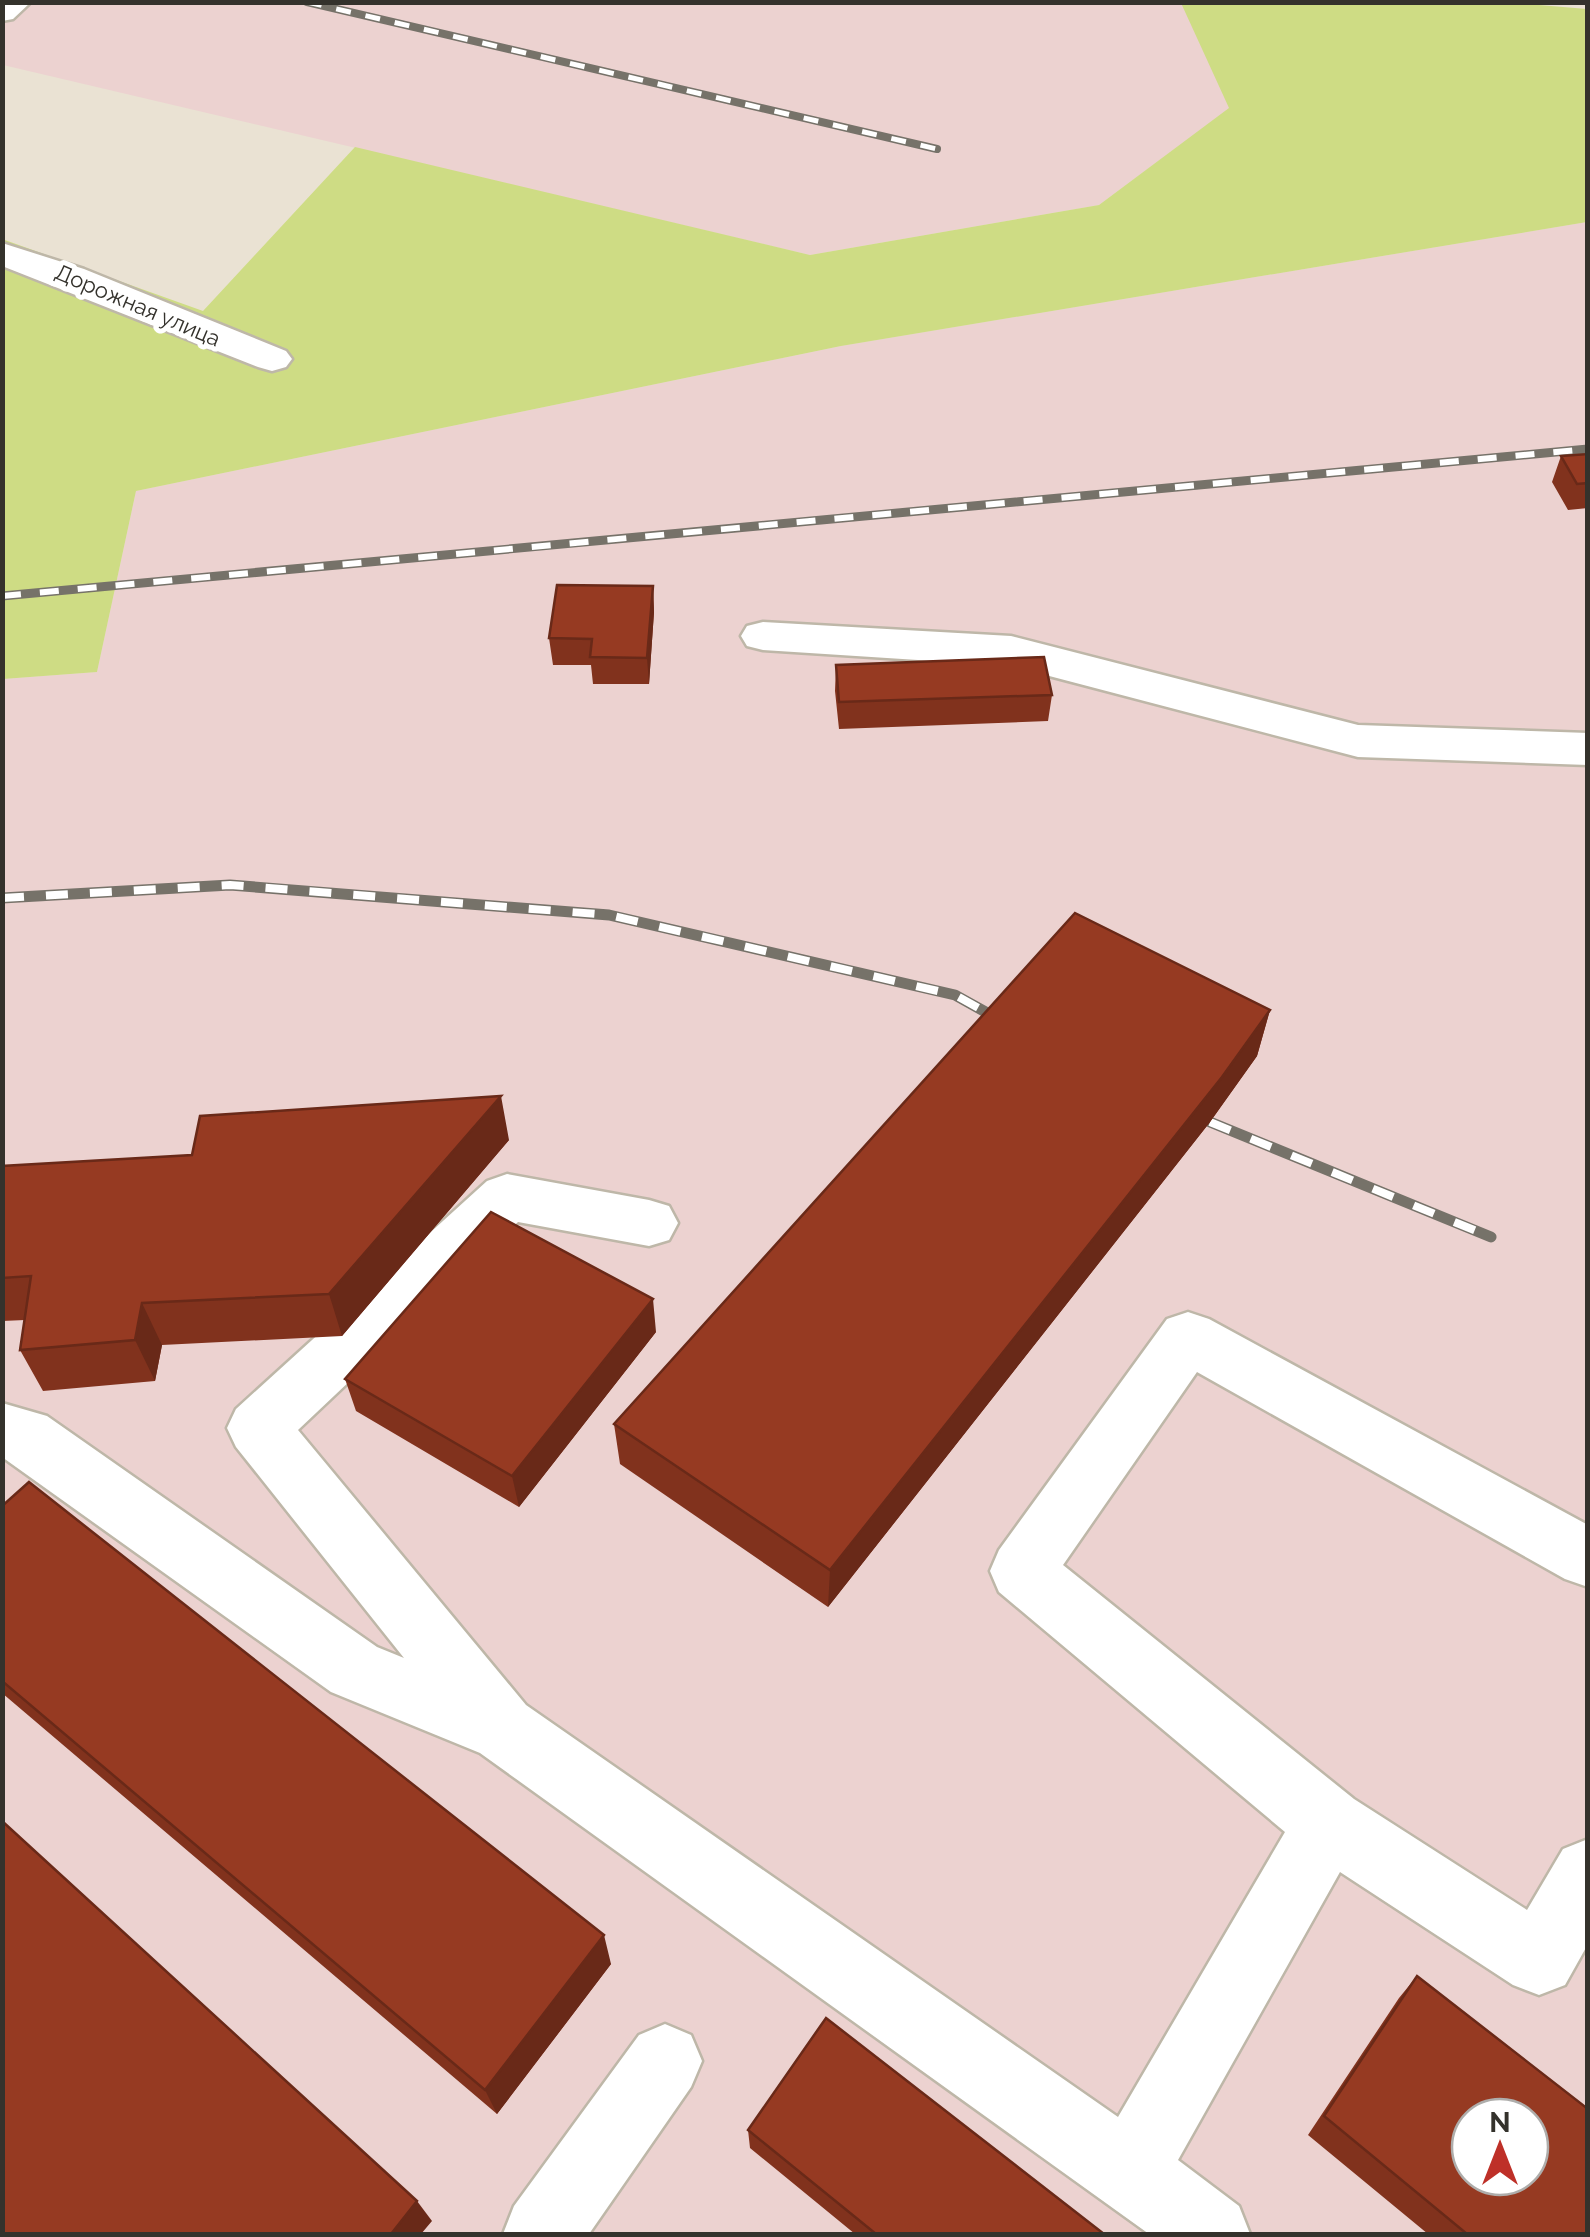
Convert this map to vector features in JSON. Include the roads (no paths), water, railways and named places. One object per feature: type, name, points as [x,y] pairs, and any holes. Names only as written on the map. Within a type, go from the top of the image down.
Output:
[{"type":"street","points":[[2,12],[16,2]]},
{"type":"street","name":"Дорожная улица","points":[[2,254],[58,269],[189,328],[272,359]]},
{"type":"street","points":[[763,636],[1011,650],[1358,740],[1588,749]]},
{"type":"street","points":[[502,1728],[258,1428],[507,1198],[649,1223]]},
{"type":"street","points":[[1588,1558],[1188,1337],[1022,1571],[1329,1824],[1539,1960],[1588,1874]]},
{"type":"street","points":[[2,1430],[25,1436],[354,1670],[502,1728],[1129,2171],[1211,2234]]},
{"type":"street","points":[[1129,2171],[1329,1824]]},
{"type":"street","points":[[542,2234],[665,2061]]},
{"type":"railway","points":[[307,2],[937,149]]},
{"type":"railway","points":[[2,596],[1588,449]]},
{"type":"railway","points":[[2,898],[230,885],[609,915],[955,995],[1009,1025]]},
{"type":"railway","points":[[1210,1122],[1491,1237]]}]
